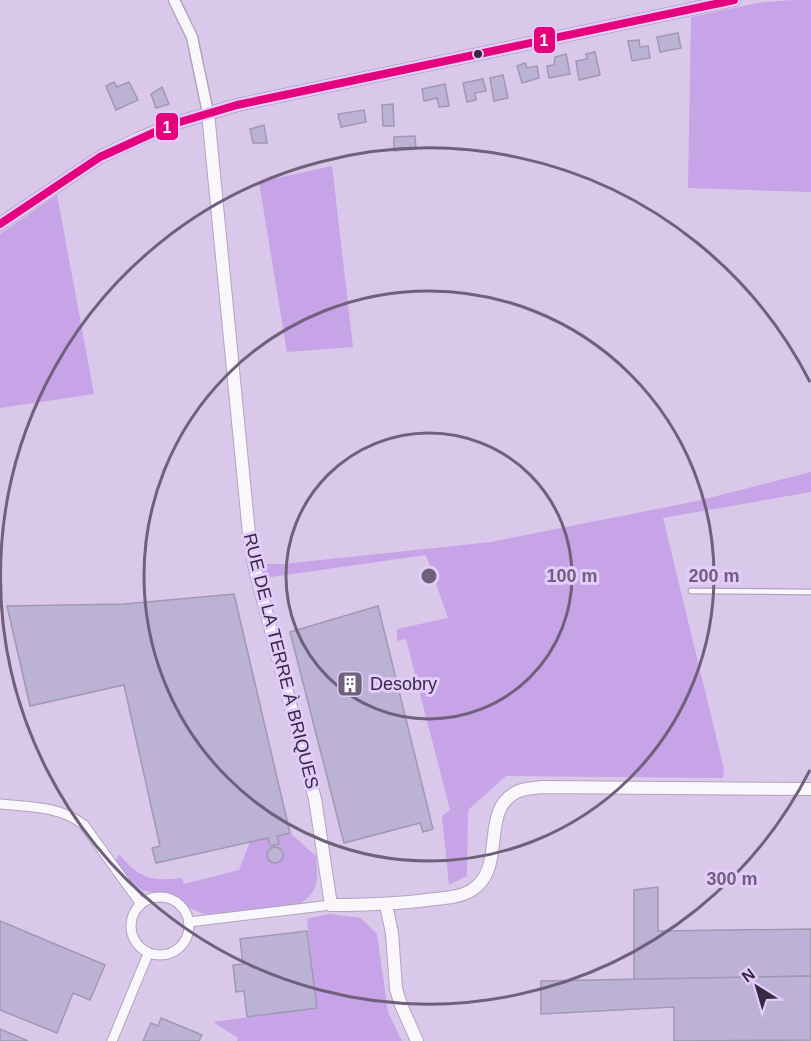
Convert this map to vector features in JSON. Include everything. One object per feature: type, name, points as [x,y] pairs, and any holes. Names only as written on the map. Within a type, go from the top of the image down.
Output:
[{"type":"main road","points":[[0,224],[100,158],[172,124],[208,113],[734,0]]},
{"type":"main road","name":"RUE DE LA TERRE À BRIQUES","points":[[208,113],[249,534],[255,568],[315,799],[331,906]]},
{"type":"main road","points":[[331,906],[386,904],[453,897],[471,890],[481,882],[488,869],[497,813],[506,799],[521,790],[542,788],[811,789]]},
{"type":"main road","points":[[386,904],[392,933],[396,989],[417,1041]]},
{"type":"street","points":[[174,0],[192,37],[208,113]]},
{"type":"street","points":[[0,804],[60,811],[72,816],[84,825],[141,904]]},
{"type":"street","points":[[166,897],[182,906],[189,922],[186,939],[181,947],[166,955],[148,954],[135,943],[130,927],[135,910],[141,904],[149,899],[166,897]]},
{"type":"street","points":[[189,922],[331,906]]},
{"type":"street","points":[[112,1041],[148,954]]},
{"type":"lane","points":[[692,591],[811,592]]},
{"type":"path","points":[[682,189],[689,9]]},
{"type":"shaded area","points":[[811,0],[811,192],[688,188],[691,17],[757,3]]},
{"type":"shaded area","points":[[332,166],[353,347],[287,352],[259,182]]},
{"type":"shaded area","points":[[57,195],[94,394],[0,408],[0,234]]},
{"type":"shaded area","points":[[811,472],[811,492],[663,518],[724,769],[723,778],[506,776],[468,810],[467,876],[449,885],[442,816],[450,810],[406,639],[397,641],[397,629],[448,618],[426,555],[264,578],[261,564],[283,564],[491,542],[697,501]]},
{"type":"shaded area","points":[[290,833],[316,856],[316,885],[305,901],[297,906],[230,914],[204,914],[189,908],[177,899],[142,890],[132,882],[116,861],[119,854],[133,868],[146,876],[162,879],[182,878],[184,884],[239,870],[250,842],[268,838],[270,846],[278,844],[277,836]]},
{"type":"shaded area","points":[[329,914],[361,918],[377,934],[388,1012],[402,1041],[237,1041],[238,1038],[213,1022],[316,1008],[307,919]]},
{"type":"building","points":[[678,33],[681,48],[660,52],[657,37]]},
{"type":"building","points":[[639,40],[640,47],[648,46],[650,58],[632,61],[628,41]]},
{"type":"building","points":[[595,52],[600,75],[579,80],[576,61],[587,59],[586,54]]},
{"type":"building","points":[[566,54],[570,74],[549,78],[547,66],[554,65],[555,57]]},
{"type":"building","points":[[525,63],[527,68],[537,66],[539,78],[522,83],[517,66]]},
{"type":"building","points":[[503,75],[508,98],[494,101],[490,78]]},
{"type":"building","points":[[483,79],[486,91],[475,93],[476,100],[467,102],[463,83]]},
{"type":"building","points":[[114,82],[117,87],[129,82],[138,100],[116,110],[106,86]]},
{"type":"building","points":[[445,84],[449,106],[439,107],[437,98],[424,101],[422,89]]},
{"type":"building","points":[[162,87],[169,104],[156,108],[151,94]]},
{"type":"building","points":[[393,104],[394,126],[383,126],[382,105]]},
{"type":"building","points":[[364,110],[366,122],[341,127],[338,114]]},
{"type":"building","points":[[264,125],[267,143],[253,143],[250,129]]},
{"type":"building","points":[[415,136],[416,149],[394,151],[394,137]]},
{"type":"building","points":[[234,594],[290,833],[277,836],[279,844],[270,846],[268,838],[156,863],[152,848],[160,846],[124,685],[30,706],[7,606],[124,604]]},
{"type":"building","name":"Desobry","points":[[378,606],[433,829],[423,832],[420,823],[344,843],[290,632]]},
{"type":"building","points":[[272,847],[278,847],[283,855],[281,861],[272,863],[267,858],[267,852]]},
{"type":"building","points":[[658,887],[658,931],[811,929],[811,976],[634,980],[634,890]]},
{"type":"building","points":[[0,921],[105,965],[90,1000],[73,993],[57,1033],[0,1010]]},
{"type":"building","points":[[307,931],[317,1008],[247,1017],[244,991],[236,992],[233,965],[243,964],[240,939]]},
{"type":"building","points":[[811,976],[811,1040],[674,1041],[674,1007],[541,1014],[541,981]]},
{"type":"building","points":[[161,1018],[202,1035],[199,1041],[143,1041],[151,1023],[158,1026]]},
{"type":"building","points":[[0,1029],[28,1041],[0,1041]]},
{"type":"transit line","name":"1","points":[[0,224],[100,157],[173,124],[237,105],[734,0]]},
{"type":"place","name":"Desobry","points":[[350,684]]}]
